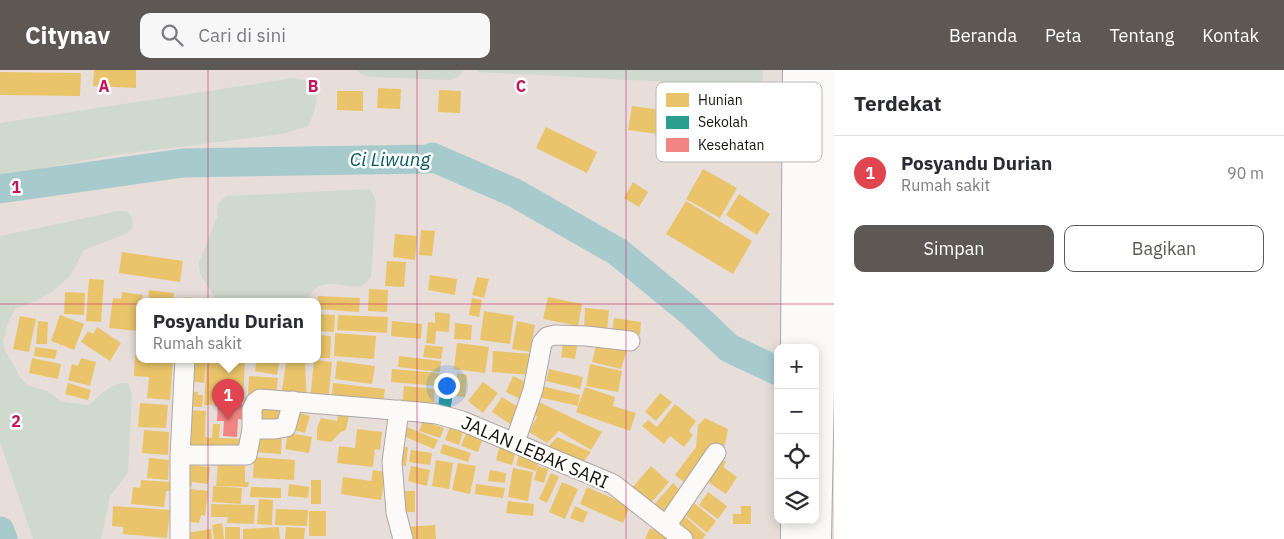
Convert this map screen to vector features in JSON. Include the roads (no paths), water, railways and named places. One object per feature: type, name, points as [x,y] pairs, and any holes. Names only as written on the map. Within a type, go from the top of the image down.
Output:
[{"type":"highway","points":[[817,539],[823,238],[828,178],[826,77]]},
{"type":"highway","points":[[795,344],[796,162]]},
{"type":"highway","points":[[794,539],[795,524]]},
{"type":"street","points":[[515,442],[532,390],[542,343],[547,337],[555,335],[586,336],[630,341]]},
{"type":"street","points":[[180,539],[180,455],[185,363]]},
{"type":"street","name":"JALAN LEBAK SARI","points":[[252,428],[252,409],[260,399],[438,414],[462,421],[515,442],[613,484],[683,539]]},
{"type":"street","points":[[180,455],[247,455],[252,428],[275,429],[286,426],[293,401]]},
{"type":"street","points":[[399,410],[392,462],[396,512],[403,539]]},
{"type":"street","points":[[666,526],[716,453]]},
{"type":"waterway","name":"Ci Liwung","points":[[0,189],[183,163],[429,159],[432,157],[515,193],[618,252],[692,313],[729,348],[774,369]]},
{"type":"waterway","name":"Ci Liwung","points":[[0,531],[3,539]]},
{"type":"place","name":"Posyandu Durian","points":[[228,420]]}]
